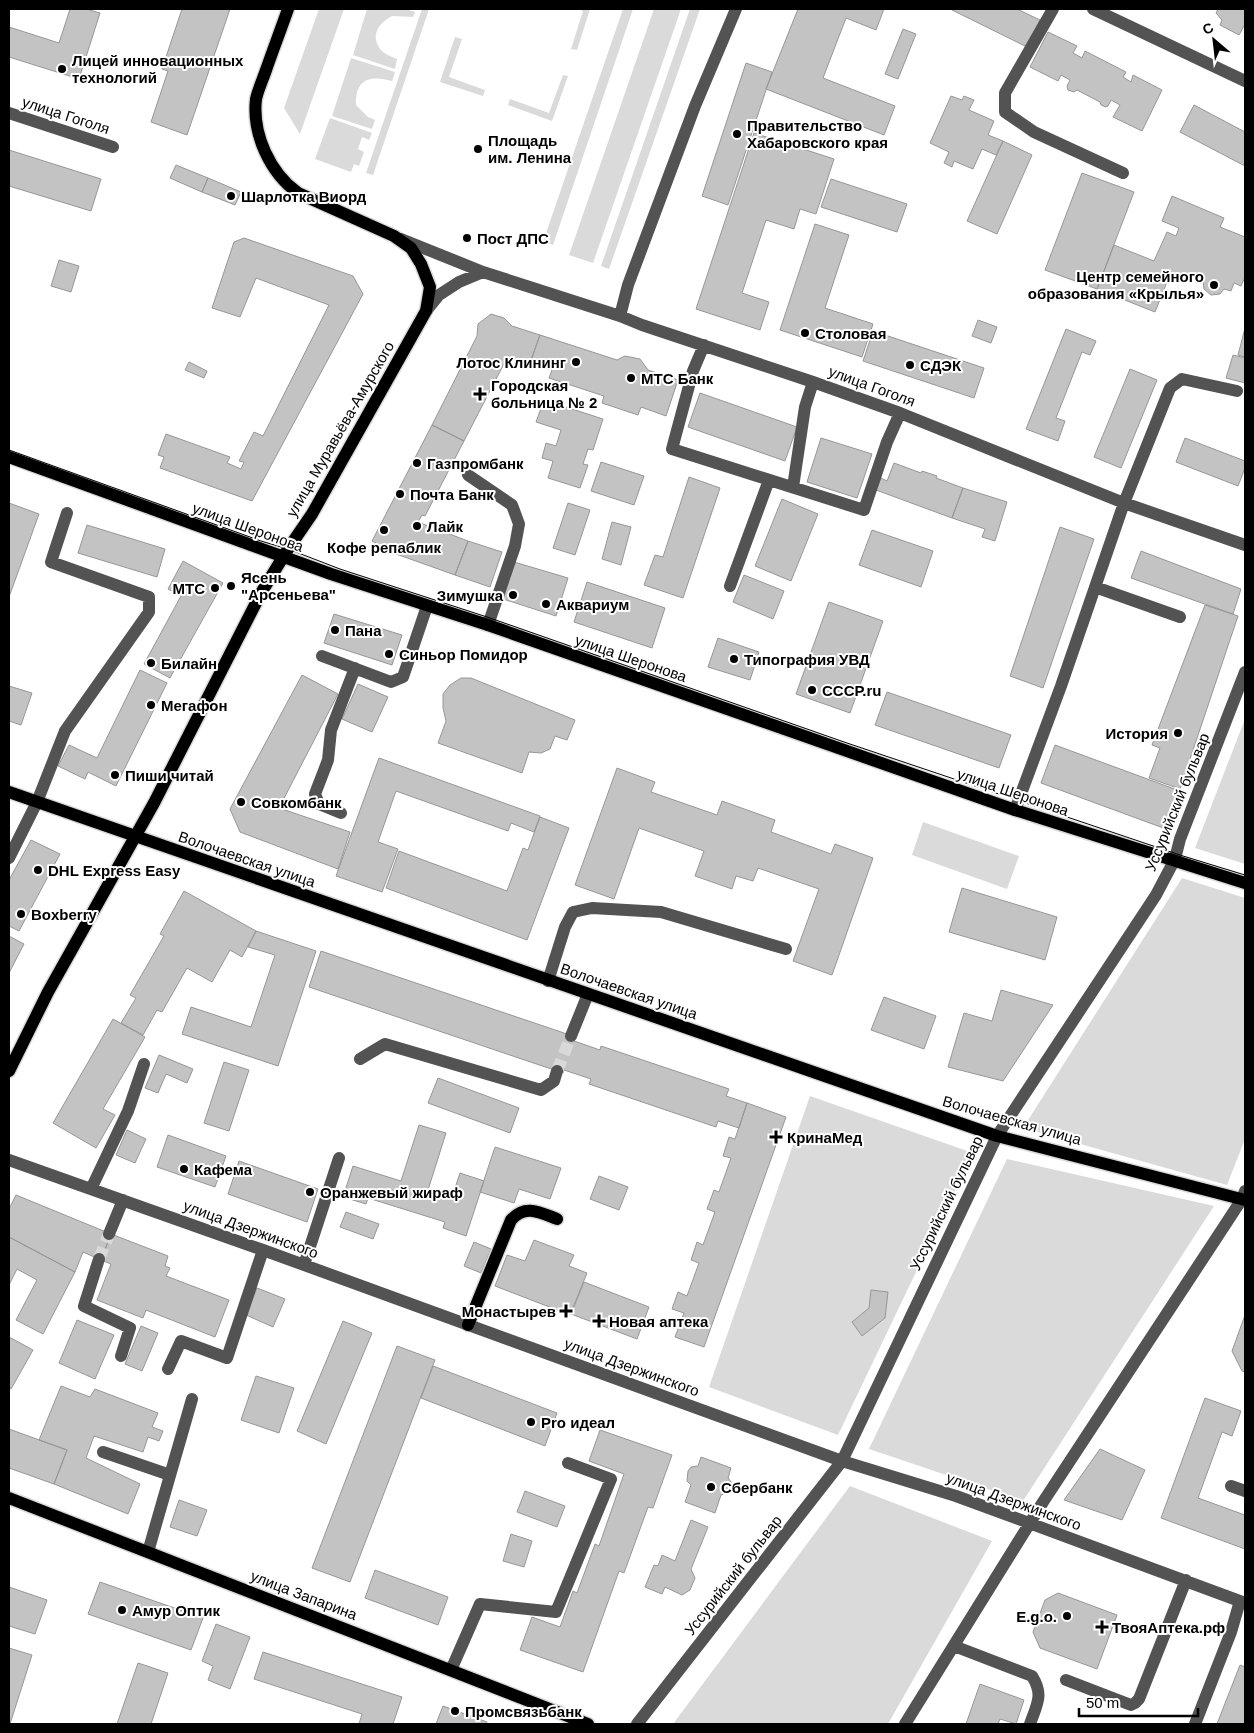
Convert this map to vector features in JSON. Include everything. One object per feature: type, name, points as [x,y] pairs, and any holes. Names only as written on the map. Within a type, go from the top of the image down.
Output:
[{"type":"main road","name":"улица Муравьёва-Амурского","points":[[9,1071],[48,992],[136,836],[261,592],[312,514],[426,311],[430,287],[421,264],[411,248],[394,236],[298,193],[279,176],[265,152],[258,128],[256,98],[288,9]]},
{"type":"main road","name":"улица Шеронова","points":[[9,457],[331,574],[488,625],[1014,810],[1245,883]]},
{"type":"main road","name":"Волочаевская улица","points":[[9,792],[997,1136],[1244,1196]]},
{"type":"main road","points":[[468,1325],[510,1220],[520,1212],[527,1210],[557,1218]]},
{"type":"main road","name":"улица Запарина","points":[[9,1498],[588,1724]]},
{"type":"street","points":[[620,316],[628,285],[695,106],[736,9]]},
{"type":"street","points":[[1053,9],[1005,92],[1004,112],[1034,132],[1123,172]]},
{"type":"street","points":[[1093,9],[1245,81]]},
{"type":"street","name":"улица Гоголя","points":[[9,113],[113,147]]},
{"type":"street","name":"улица Гоголя","points":[[394,236],[483,272],[620,316],[900,413],[1124,503],[1245,545]]},
{"type":"street","points":[[426,311],[439,295],[459,282],[483,272]]},
{"type":"street","points":[[704,346],[693,372],[672,449],[864,510],[887,442],[900,413]]},
{"type":"street","points":[[1014,810],[1061,686],[1124,503],[1170,388],[1182,379],[1237,391]]},
{"type":"street","points":[[793,487],[805,407],[813,382]]},
{"type":"street","points":[[468,475],[512,504],[519,524],[515,546],[488,625]]},
{"type":"street","points":[[730,586],[769,480]]},
{"type":"street","points":[[9,858],[37,802],[65,731],[149,612],[149,597],[51,562],[67,513]]},
{"type":"street","points":[[1095,587],[1180,617]]},
{"type":"street","points":[[322,656],[391,682],[403,677],[428,606]]},
{"type":"street","points":[[341,813],[319,804],[315,794],[328,760],[331,730],[355,668]]},
{"type":"street","name":"Уссурийский бульвар","points":[[637,1724],[842,1461],[997,1136],[1156,895],[1174,860],[1245,672]]},
{"type":"street","points":[[548,980],[565,927],[573,912],[592,908],[661,912],[786,949]]},
{"type":"street","points":[[571,1036],[588,994]]},
{"type":"street","points":[[360,1059],[385,1044],[541,1090],[554,1081],[557,1070]]},
{"type":"street","points":[[91,1189],[128,1112],[144,1064]]},
{"type":"street","points":[[304,1265],[339,1158]]},
{"type":"street","name":"улица Дзержинского","points":[[9,1160],[304,1265],[842,1461],[956,1496],[1243,1602]]},
{"type":"street","points":[[905,1724],[1030,1524],[1244,1196]]},
{"type":"street","points":[[109,1234],[123,1200]]},
{"type":"street","points":[[168,1369],[181,1341],[226,1358],[262,1250]]},
{"type":"street","points":[[99,1259],[84,1306],[130,1328],[121,1356]]},
{"type":"street","points":[[148,1552],[192,1399]]},
{"type":"street","points":[[103,1452],[170,1475]]},
{"type":"street","points":[[452,1670],[480,1604],[556,1612],[611,1479],[568,1463]]},
{"type":"street","points":[[1231,1486],[1245,1491]]},
{"type":"street","points":[[1066,1680],[1130,1705],[1136,1703],[1186,1580]]},
{"type":"street","points":[[1195,1724],[1243,1602]]},
{"type":"street","points":[[954,1646],[1032,1676],[1040,1693],[1030,1724]]},
{"type":"shaded area","points":[[319,9],[344,9],[300,134],[284,108]]},
{"type":"shaded area","points":[[367,9],[405,9],[415,12],[413,17],[392,16],[383,22],[377,30],[376,39],[380,49],[397,59],[395,69],[353,55]]},
{"type":"shaded area","points":[[422,9],[429,9],[373,175],[366,173]]},
{"type":"shaded area","points":[[578,9],[590,9],[577,50],[571,49],[583,11]]},
{"type":"shaded area","points":[[623,9],[633,9],[553,245],[543,242]]},
{"type":"shaded area","points":[[654,9],[681,9],[593,263],[569,255]]},
{"type":"shaded area","points":[[690,9],[700,9],[609,269],[601,266]]},
{"type":"shaded area","points":[[455,37],[462,39],[449,77],[485,90],[483,96],[440,82]]},
{"type":"shaded area","points":[[351,58],[395,72],[392,81],[371,79],[361,84],[358,89],[356,105],[368,117],[375,120],[372,129],[332,116]]},
{"type":"shaded area","points":[[563,75],[568,76],[552,121],[508,105],[510,99],[549,113]]},
{"type":"shaded area","points":[[330,118],[372,133],[369,140],[362,137],[358,149],[364,152],[359,166],[354,164],[351,172],[315,159]]},
{"type":"shaded area","points":[[1245,719],[1245,864],[1195,848]]},
{"type":"shaded area","points":[[923,822],[1019,856],[1007,889],[912,855]]},
{"type":"shaded area","points":[[1182,878],[1245,898],[1245,1139],[1227,1185],[1023,1128]]},
{"type":"shaded area","points":[[810,1096],[973,1153],[838,1435],[709,1387]]},
{"type":"shaded area","points":[[1007,1159],[1214,1206],[1023,1501],[869,1449]]},
{"type":"shaded area","points":[[850,1486],[992,1541],[888,1724],[673,1724]]},
{"type":"building","name":"Лицей инновационных технологий","points":[[70,9],[86,9],[100,13],[79,79],[9,57],[9,27],[59,43]]},
{"type":"building","points":[[182,9],[230,9],[187,135],[151,122],[168,71],[162,69]]},
{"type":"building","points":[[798,9],[884,9],[876,30],[846,18],[823,78],[895,106],[884,135],[766,89]]},
{"type":"building","points":[[952,9],[1017,9],[1040,20],[1027,47]]},
{"type":"building","points":[[1218,9],[1245,9],[1245,27],[1239,35],[1220,25],[1222,20],[1216,13]]},
{"type":"building","points":[[903,29],[916,34],[898,79],[885,74]]},
{"type":"building","points":[[1048,32],[1077,46],[1073,53],[1082,58],[1085,51],[1126,72],[1123,77],[1131,82],[1133,75],[1162,90],[1142,131],[1113,117],[1120,105],[1111,100],[1106,107],[1101,105],[1100,102],[1077,90],[1074,92],[1068,90],[1067,86],[1070,80],[1061,75],[1058,81],[1030,67]]},
{"type":"building","name":"Правительство Хабаровского края","points":[[746,63],[772,72],[728,205],[702,196]]},
{"type":"building","points":[[951,96],[962,100],[964,96],[974,100],[969,110],[994,121],[988,135],[1003,141],[996,155],[982,149],[973,169],[954,161],[952,167],[944,163],[949,152],[930,143]]},
{"type":"building","points":[[1194,105],[1245,132],[1245,166],[1180,132]]},
{"type":"building","points":[[754,133],[834,159],[816,214],[800,209],[794,229],[766,220],[742,293],[769,302],[760,330],[696,309]]},
{"type":"building","points":[[1003,141],[1032,155],[997,234],[967,221]]},
{"type":"building","points":[[9,150],[101,179],[91,211],[9,186]]},
{"type":"building","points":[[176,165],[208,178],[202,192],[170,178]]},
{"type":"building","points":[[1082,173],[1134,192],[1097,289],[1045,270]]},
{"type":"building","points":[[208,178],[241,192],[235,205],[202,192]]},
{"type":"building","points":[[831,179],[907,204],[897,232],[821,207]]},
{"type":"building","points":[[1172,196],[1224,218],[1220,227],[1245,237],[1245,277],[1241,286],[1234,283],[1231,291],[1224,289],[1220,294],[1211,295],[1204,289],[1203,280],[1185,273],[1181,282],[1169,277],[1155,312],[1097,289],[1114,245],[1154,261],[1167,232],[1176,236],[1179,228],[1162,221]]},
{"type":"building","points":[[815,224],[849,235],[825,308],[873,324],[862,357],[780,330]]},
{"type":"building","points":[[244,238],[353,276],[363,294],[252,501],[160,468],[164,457],[158,455],[166,434],[230,457],[227,463],[241,469],[244,462],[239,461],[254,432],[263,436],[329,305],[256,278],[240,317],[212,308],[234,242]]},
{"type":"building","points":[[59,260],[79,266],[71,292],[51,286]]},
{"type":"building","points":[[491,314],[504,318],[512,326],[540,335],[530,363],[508,356],[464,441],[432,425],[477,336],[478,324]]},
{"type":"building","points":[[978,320],[997,327],[991,343],[972,336]]},
{"type":"building","points":[[1245,328],[1245,357],[1238,355]]},
{"type":"building","points":[[1066,329],[1096,341],[1090,355],[1082,352],[1056,418],[1065,421],[1058,441],[1026,429]]},
{"type":"building","points":[[873,331],[984,368],[974,398],[863,361]]},
{"type":"building","points":[[540,335],[617,360],[625,356],[640,359],[648,370],[678,380],[666,416],[641,407],[638,415],[602,403],[604,396],[549,378],[552,370],[530,363]]},
{"type":"building","points":[[1233,355],[1245,358],[1245,383],[1226,378]]},
{"type":"building","points":[[189,362],[207,371],[204,378],[185,370]]},
{"type":"building","points":[[1130,369],[1157,380],[1121,468],[1094,457]]},
{"type":"building","points":[[700,393],[797,427],[785,461],[688,427]]},
{"type":"building","points":[[544,400],[603,419],[593,450],[588,449],[583,464],[588,465],[580,488],[548,478],[553,461],[542,458],[546,443],[556,446],[561,430],[536,422]]},
{"type":"building","points":[[432,425],[464,441],[425,516],[422,515],[418,522],[468,541],[455,575],[396,554],[372,541]]},
{"type":"building","points":[[821,438],[872,454],[857,498],[807,482]]},
{"type":"building","points":[[1185,438],[1245,461],[1245,468],[1238,486],[1176,462]]},
{"type":"building","points":[[601,462],[644,476],[634,505],[591,491]]},
{"type":"building","points":[[894,463],[921,473],[922,471],[937,476],[936,478],[963,488],[952,518],[876,490],[881,478],[887,481]]},
{"type":"building","points":[[689,477],[720,488],[683,598],[644,585],[655,555],[663,557]]},
{"type":"building","points":[[963,488],[1007,502],[995,541],[982,537],[985,529],[952,518]]},
{"type":"building","points":[[782,499],[818,514],[791,581],[755,566]]},
{"type":"building","points":[[9,503],[39,514],[9,597]]},
{"type":"building","points":[[568,503],[590,510],[575,555],[553,548]]},
{"type":"building","points":[[612,522],[631,527],[621,565],[602,559]]},
{"type":"building","points":[[87,525],[165,549],[157,577],[78,553]]},
{"type":"building","points":[[1060,527],[1094,539],[1043,688],[1010,676]]},
{"type":"building","points":[[872,530],[933,551],[921,587],[859,565]]},
{"type":"building","points":[[468,541],[502,552],[490,587],[455,575]]},
{"type":"building","points":[[1141,551],[1241,589],[1233,614],[1131,578]]},
{"type":"building","points":[[183,561],[223,583],[170,678],[144,664],[181,596],[168,589]]},
{"type":"building","points":[[514,562],[568,578],[556,616],[503,599]]},
{"type":"building","points":[[744,575],[784,591],[773,619],[733,602]]},
{"type":"building","points":[[587,582],[665,608],[652,648],[574,622]]},
{"type":"building","points":[[829,602],[883,621],[850,713],[796,694]]},
{"type":"building","points":[[1205,605],[1238,616],[1180,789],[1149,778],[1160,748],[1152,745]]},
{"type":"building","points":[[334,614],[402,635],[392,665],[324,643]]},
{"type":"building","name":"Типография УВД","points":[[718,638],[759,652],[750,680],[708,667]]},
{"type":"building","points":[[140,670],[167,683],[116,786],[88,772],[85,779],[58,766],[69,745],[97,758]]},
{"type":"building","points":[[302,675],[338,694],[279,808],[350,832],[338,869],[240,832],[230,809]]},
{"type":"building","points":[[461,678],[471,678],[575,720],[567,740],[555,736],[550,749],[541,753],[529,752],[522,773],[438,743],[446,721],[443,708],[443,694],[450,685]]},
{"type":"building","points":[[358,684],[388,697],[372,732],[342,719]]},
{"type":"building","points":[[9,686],[32,693],[21,725],[9,721]]},
{"type":"building","points":[[887,692],[1011,735],[999,768],[875,725]]},
{"type":"building","points":[[1055,745],[1180,791],[1166,829],[1041,783]]},
{"type":"building","points":[[379,758],[540,816],[534,832],[511,823],[508,831],[396,791],[378,842],[398,849],[382,892],[336,876]]},
{"type":"building","points":[[617,768],[655,782],[651,792],[717,815],[722,801],[775,820],[771,832],[831,854],[835,844],[873,858],[832,975],[793,961],[819,889],[758,868],[753,881],[736,876],[732,889],[695,876],[704,851],[639,828],[614,899],[575,885]]},
{"type":"building","points":[[540,817],[569,828],[527,940],[386,888],[399,851],[507,891],[523,848],[528,850]]},
{"type":"building","points":[[31,840],[60,854],[19,931],[9,926],[9,880]]},
{"type":"building","points":[[962,888],[1057,917],[1045,960],[949,932]]},
{"type":"building","points":[[184,891],[256,931],[242,957],[230,950],[212,982],[187,968],[162,1012],[157,1010],[143,1035],[121,1023],[136,998],[130,995],[164,936],[160,934]]},
{"type":"building","points":[[256,931],[316,951],[278,1066],[182,1034],[191,1007],[251,1027],[275,955],[248,947]]},
{"type":"building","points":[[9,936],[24,944],[9,973]]},
{"type":"building","points":[[321,951],[576,1037],[574,1041],[600,1050],[601,1046],[729,1089],[726,1096],[747,1103],[739,1128],[718,1121],[716,1127],[589,1084],[591,1079],[564,1070],[563,1073],[309,987]]},
{"type":"building","points":[[1001,990],[1053,1005],[1003,1081],[948,1067],[964,1013],[992,1021]]},
{"type":"building","points":[[884,997],[936,1016],[924,1049],[871,1030]]},
{"type":"building","points":[[113,1019],[145,1037],[103,1109],[115,1115],[96,1148],[53,1123]]},
{"type":"building","points":[[159,1055],[193,1069],[187,1083],[166,1074],[158,1093],[145,1088]]},
{"type":"building","points":[[224,1062],[249,1070],[229,1131],[204,1123]]},
{"type":"building","points":[[438,1078],[519,1108],[510,1133],[428,1103]]},
{"type":"building","points":[[747,1103],[786,1117],[704,1347],[675,1337],[684,1313],[672,1309],[678,1292],[687,1296],[699,1263],[691,1260],[697,1242],[703,1245],[715,1212],[707,1209],[714,1190],[719,1192],[731,1158],[723,1156],[729,1137],[735,1139]]},
{"type":"building","points":[[419,1125],[446,1133],[428,1190],[452,1197],[460,1173],[484,1181],[466,1236],[443,1228],[445,1222],[368,1198],[366,1204],[343,1197],[353,1166],[401,1181]]},
{"type":"building","points":[[127,1130],[146,1139],[135,1163],[116,1155]]},
{"type":"building","points":[[168,1135],[226,1156],[215,1187],[157,1167]]},
{"type":"building","points":[[495,1147],[561,1168],[550,1199],[519,1189],[514,1203],[480,1192]]},
{"type":"building","points":[[239,1161],[318,1189],[307,1222],[228,1194]]},
{"type":"building","points":[[599,1176],[628,1187],[619,1210],[590,1199]]},
{"type":"building","points":[[16,1195],[111,1234],[101,1260],[83,1252],[75,1272],[9,1237],[9,1209]]},
{"type":"building","points":[[346,1212],[379,1224],[373,1239],[340,1227]]},
{"type":"building","points":[[111,1234],[168,1256],[165,1266],[170,1268],[166,1276],[229,1300],[215,1337],[146,1310],[143,1318],[97,1300],[111,1264],[101,1260]]},
{"type":"building","points":[[9,1237],[75,1272],[43,1334],[16,1320],[37,1280],[17,1269],[9,1285]]},
{"type":"building","points":[[534,1240],[574,1255],[569,1266],[587,1273],[570,1315],[495,1286],[507,1255],[525,1261]]},
{"type":"building","points":[[474,1242],[491,1249],[481,1273],[464,1266]]},
{"type":"building","points":[[584,1282],[649,1307],[637,1339],[571,1314]]},
{"type":"building","points":[[257,1288],[285,1299],[273,1327],[246,1315]]},
{"type":"building","points":[[871,1290],[888,1292],[885,1318],[862,1336],[852,1322],[869,1308]]},
{"type":"building","points":[[1245,1315],[1245,1372],[1242,1371],[1232,1351]]},
{"type":"building","points":[[77,1320],[114,1335],[95,1379],[59,1363]]},
{"type":"building","points":[[343,1321],[372,1333],[326,1444],[297,1431]]},
{"type":"building","points":[[141,1326],[158,1333],[142,1371],[125,1364]]},
{"type":"building","points":[[9,1337],[33,1350],[11,1389],[9,1388]]},
{"type":"building","points":[[397,1346],[435,1360],[350,1582],[312,1568]]},
{"type":"building","points":[[433,1366],[557,1413],[545,1446],[421,1398]]},
{"type":"building","points":[[256,1376],[294,1388],[279,1433],[241,1420]]},
{"type":"building","points":[[61,1386],[90,1397],[95,1389],[158,1413],[152,1427],[163,1431],[159,1441],[148,1437],[143,1452],[94,1436],[86,1458],[140,1484],[128,1514],[54,1484],[67,1450],[39,1440]]},
{"type":"building","points":[[1205,1398],[1241,1411],[1232,1436],[1222,1432],[1198,1498],[1245,1515],[1245,1549],[1161,1518]]},
{"type":"building","points":[[9,1429],[67,1450],[54,1484],[9,1468]]},
{"type":"building","points":[[600,1430],[672,1455],[653,1508],[648,1507],[624,1573],[619,1571],[583,1672],[520,1650],[532,1617],[560,1627],[573,1591],[577,1593],[595,1544],[599,1546],[624,1474],[589,1461]]},
{"type":"building","points":[[1100,1449],[1145,1470],[1122,1520],[1064,1500]]},
{"type":"building","name":"Сбербанк","points":[[701,1457],[731,1468],[728,1478],[732,1483],[732,1489],[728,1493],[721,1495],[715,1513],[685,1502],[691,1485],[687,1481],[688,1471],[691,1467],[698,1466]]},
{"type":"building","points":[[525,1491],[565,1506],[557,1527],[517,1512]]},
{"type":"building","points":[[179,1500],[207,1510],[197,1536],[170,1527]]},
{"type":"building","points":[[691,1520],[708,1527],[691,1569],[695,1578],[690,1590],[682,1595],[665,1587],[662,1594],[645,1587],[654,1565],[658,1566],[662,1555],[675,1561]]},
{"type":"building","points":[[511,1534],[532,1541],[524,1567],[503,1561]]},
{"type":"building","points":[[375,1570],[448,1597],[438,1625],[365,1598]]},
{"type":"building","points":[[100,1582],[203,1618],[191,1650],[88,1614]]},
{"type":"building","points":[[9,1587],[47,1600],[35,1634],[9,1626]]},
{"type":"building","points":[[1058,1593],[1117,1615],[1097,1669],[1040,1648],[1033,1632],[1045,1600]]},
{"type":"building","points":[[216,1624],[250,1637],[230,1689],[208,1680],[213,1666],[202,1661]]},
{"type":"building","points":[[9,1648],[32,1655],[10,1724],[9,1724]]},
{"type":"building","points":[[263,1652],[402,1697],[393,1724],[359,1724],[362,1714],[254,1679]]},
{"type":"building","points":[[138,1663],[168,1673],[151,1724],[117,1724]]},
{"type":"building","points":[[1240,1665],[1245,1667],[1245,1724],[1217,1724]]},
{"type":"building","points":[[980,1684],[1024,1700],[1016,1724],[1000,1719],[998,1724],[966,1724]]},
{"type":"building","points":[[443,1706],[487,1722],[486,1724],[436,1724]]},
{"type":"tunnel","points":[[557,1071],[571,1036]]},
{"type":"tunnel","points":[[99,1259],[109,1234]]},
{"type":"tram line","points":[[9,450],[340,569],[490,618],[847,743],[1245,875]]},
{"type":"tram line","points":[[190,523],[372,589],[469,619]]},
{"type":"place","name":"Лицей инновационных технологий","points":[[62,69]]},
{"type":"place","name":"Правительство Хабаровского края","points":[[737,134]]},
{"type":"place","name":"Площадь им. Ленина","points":[[478,149]]},
{"type":"place","name":"Шарлотка Виорд","points":[[231,196]]},
{"type":"place","name":"Пост ДПС","points":[[467,238]]},
{"type":"place","name":"Центр семейного образования «Крылья»","points":[[1214,285]]},
{"type":"place","name":"Столовая","points":[[805,333]]},
{"type":"place","name":"Лотос Клининг","points":[[576,362]]},
{"type":"place","name":"СДЭК","points":[[910,365]]},
{"type":"place","name":"МТС Банк","points":[[631,378]]},
{"type":"place","name":"Городская больница № 2","points":[[480,394]]},
{"type":"place","name":"Газпромбанк","points":[[417,463]]},
{"type":"place","name":"Почта Банк","points":[[400,494]]},
{"type":"place","name":"Лайк","points":[[417,526]]},
{"type":"place","name":"Кофе репаблик","points":[[384,530]]},
{"type":"place","name":"Ясень \"Арсеньева\"","points":[[231,586]]},
{"type":"place","name":"МТС","points":[[215,588]]},
{"type":"place","name":"Зимушка","points":[[513,595]]},
{"type":"place","name":"Аквариум","points":[[546,604]]},
{"type":"place","name":"Пана","points":[[335,630]]},
{"type":"place","name":"Синьор Помидор","points":[[389,654]]},
{"type":"place","name":"Типография УВД","points":[[734,659]]},
{"type":"place","name":"Билайн","points":[[151,663]]},
{"type":"place","name":"СССР.ru","points":[[812,690]]},
{"type":"place","name":"Мегафон","points":[[151,705]]},
{"type":"place","name":"История","points":[[1178,733]]},
{"type":"place","name":"Пиши читай","points":[[115,775]]},
{"type":"place","name":"Совкомбанк","points":[[241,802]]},
{"type":"place","name":"DHL Express Easy","points":[[38,870]]},
{"type":"place","name":"Boxberry","points":[[21,914]]},
{"type":"place","name":"КринаМед","points":[[776,1137]]},
{"type":"place","name":"Кафема","points":[[184,1169]]},
{"type":"place","name":"Оранжевый жираф","points":[[310,1192]]},
{"type":"place","name":"Монастырев","points":[[566,1311]]},
{"type":"place","name":"Новая аптека","points":[[599,1321]]},
{"type":"place","name":"Pro идеал","points":[[531,1422]]},
{"type":"place","name":"Сбербанк","points":[[711,1487]]},
{"type":"place","name":"Амур Оптик","points":[[122,1610]]},
{"type":"place","name":"E.g.o.","points":[[1067,1616]]},
{"type":"place","name":"ТвояАптека.рф","points":[[1102,1627]]},
{"type":"place","name":"Промсвязьбанк","points":[[455,1711]]}]
